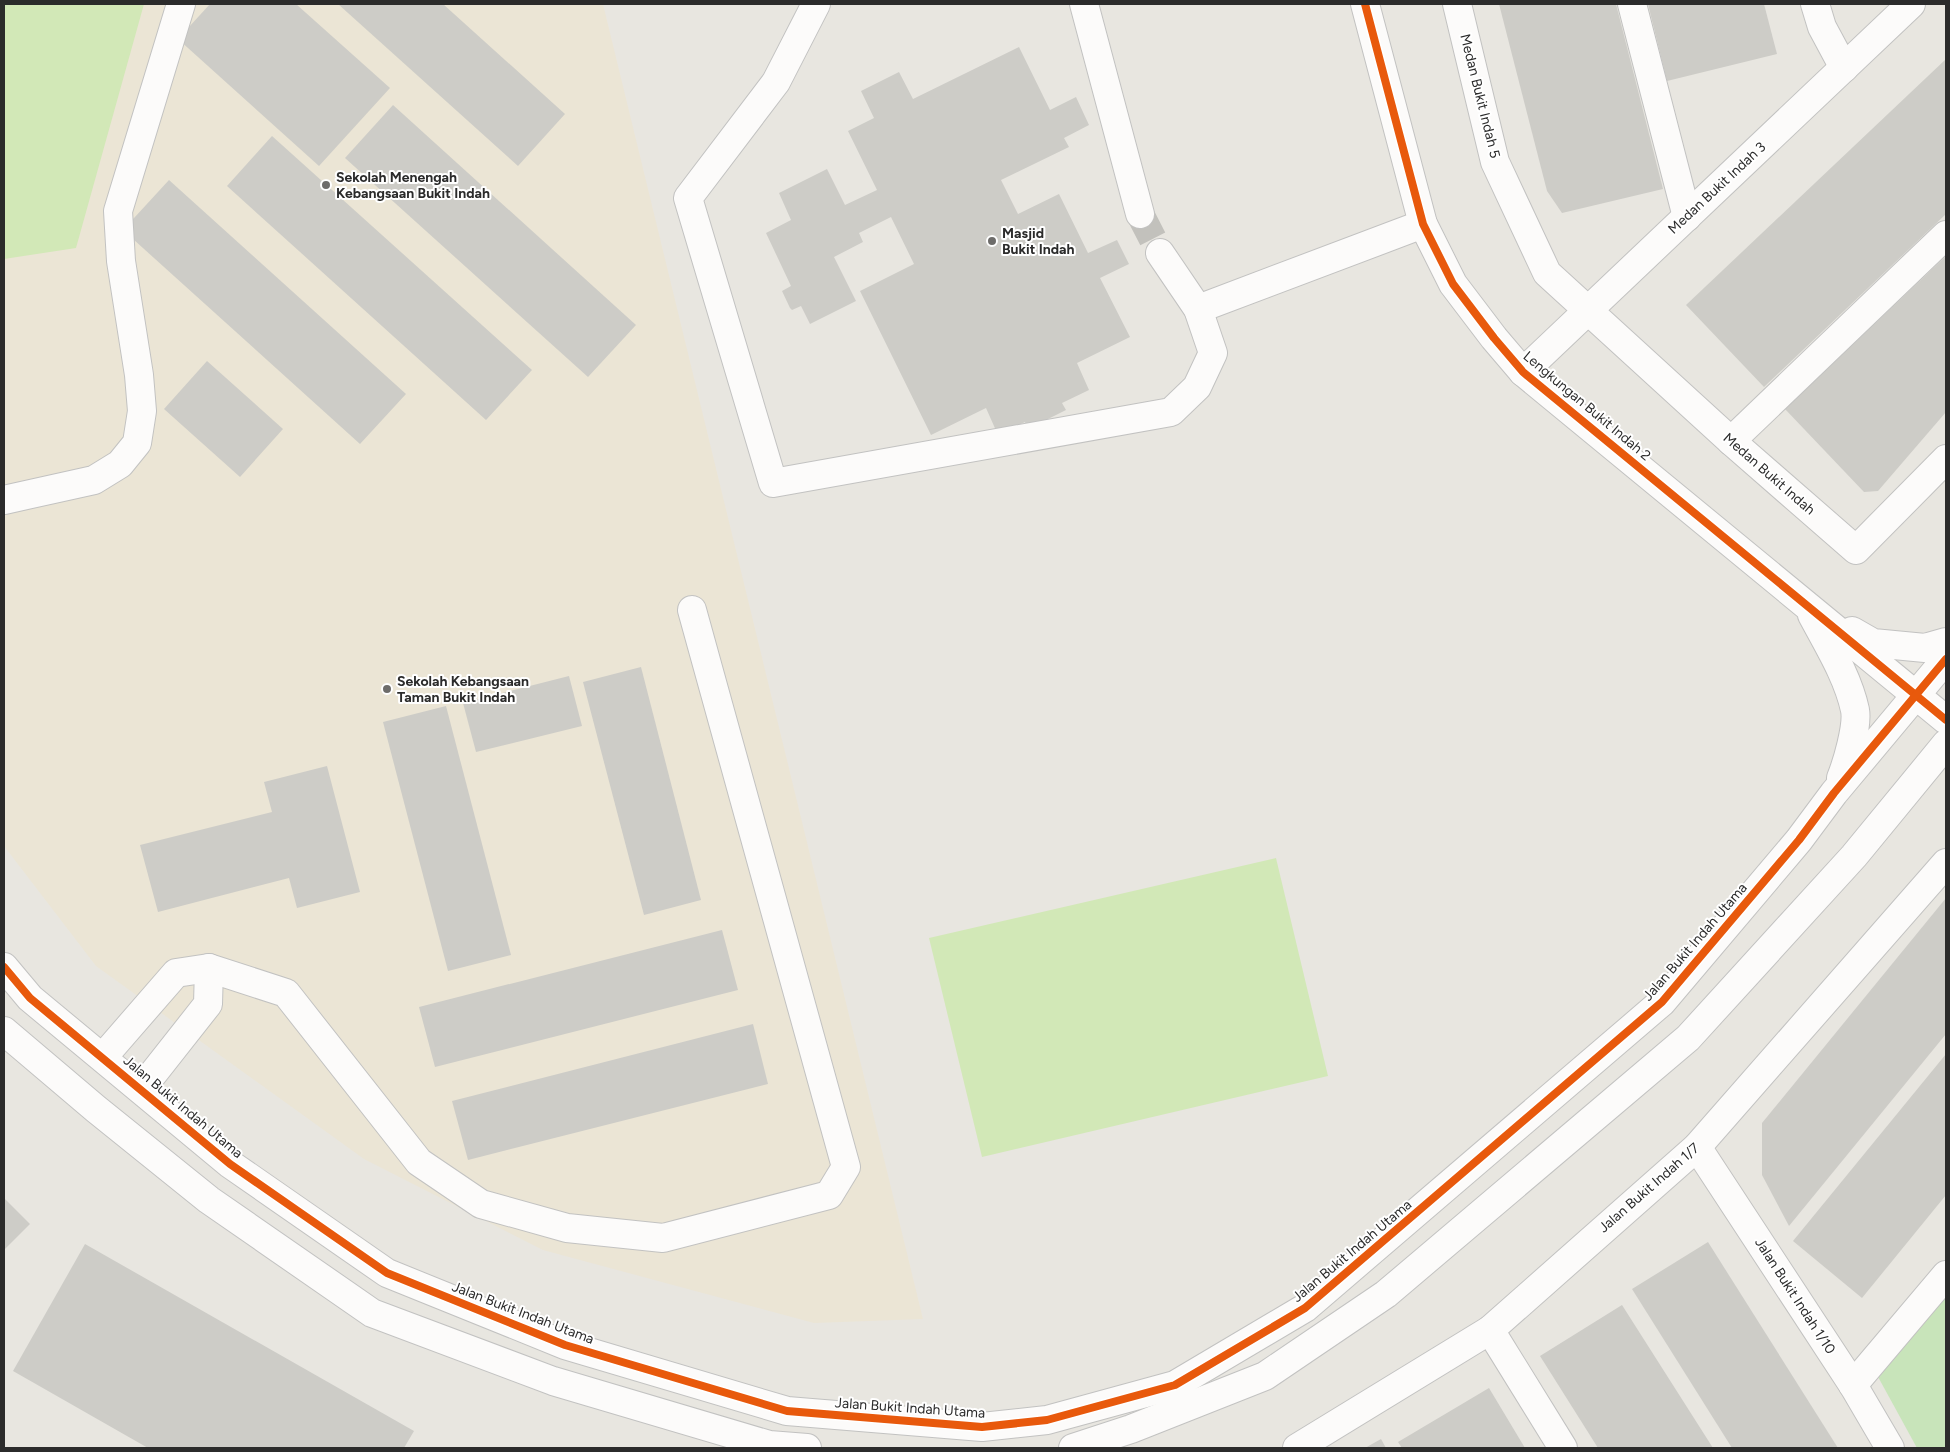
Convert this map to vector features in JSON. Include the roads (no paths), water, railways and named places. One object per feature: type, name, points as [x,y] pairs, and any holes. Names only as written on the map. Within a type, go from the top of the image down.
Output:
[{"type":"street","points":[[4,500],[94,480],[120,464],[138,443],[142,411],[139,375],[121,262],[118,211],[181,4]]},
{"type":"street","points":[[816,4],[776,82],[688,198],[774,483],[1171,412],[1197,387],[1213,353],[1198,310],[1160,253]]},
{"type":"street","points":[[1084,4],[1140,214]]},
{"type":"street","name":"Lengkungan Bukit Indah 2","points":[[1365,4],[1423,224],[1453,284],[1494,338],[1523,372],[1946,720]]},
{"type":"street","name":"Medan Bukit Indah 5","points":[[1457,4],[1495,162],[1547,273],[1587,311]]},
{"type":"street","points":[[1632,4],[1687,217]]},
{"type":"street","points":[[1816,4],[1822,27],[1844,68]]},
{"type":"street","name":"Medan Bukit Indah 3","points":[[1523,372],[1911,4]]},
{"type":"street","points":[[1198,310],[1423,224]]},
{"type":"street","points":[[1731,441],[1946,235]]},
{"type":"street","name":"Medan Bukit Indah","points":[[1587,311],[1731,441],[1856,550],[1946,459]]},
{"type":"street","points":[[1806,603],[1873,644],[1925,648],[1946,642]]},
{"type":"street","points":[[1806,603],[1843,674],[1856,712],[1849,757],[1834,793]]},
{"type":"street","points":[[103,1057],[176,973],[209,968],[286,993],[419,1162],[481,1204],[568,1228],[664,1238],[829,1195],[846,1167],[692,610]]},
{"type":"street","name":"Jalan Bukit Indah Utama","points":[[4,967],[30,998],[230,1164],[386,1273],[565,1345],[787,1411],[981,1438],[1175,1385],[1305,1308],[1662,1002],[1799,840],[1834,793],[1946,659]]},
{"type":"street","points":[[1073,1448],[1130,1429],[1265,1376],[1386,1294],[1688,1038],[1854,856],[1946,744]]},
{"type":"street","name":"Jalan Bukit Indah 1/7","points":[[1297,1448],[1490,1330],[1697,1147],[1946,863]]},
{"type":"street","points":[[141,1089],[208,1004],[209,968]]},
{"type":"street","points":[[4,1031],[96,1109],[209,1200],[372,1313],[553,1381],[769,1445],[807,1448]]},
{"type":"street","name":"Jalan Bukit Indah 1/10","points":[[1697,1147],[1853,1385],[1890,1448]]},
{"type":"street","points":[[1853,1385],[1946,1275]]},
{"type":"street","points":[[1490,1330],[1563,1448]]},
{"type":"tunnel","points":[[1140,214],[1160,253]]},
{"type":"place","name":"Sekolah Menengah Kebangsaan Bukit Indah","points":[[326,185]]},
{"type":"place","name":"Masjid Bukit Indah","points":[[992,241]]},
{"type":"place","name":"Sekolah Kebangsaan Taman Bukit Indah","points":[[387,689]]}]
